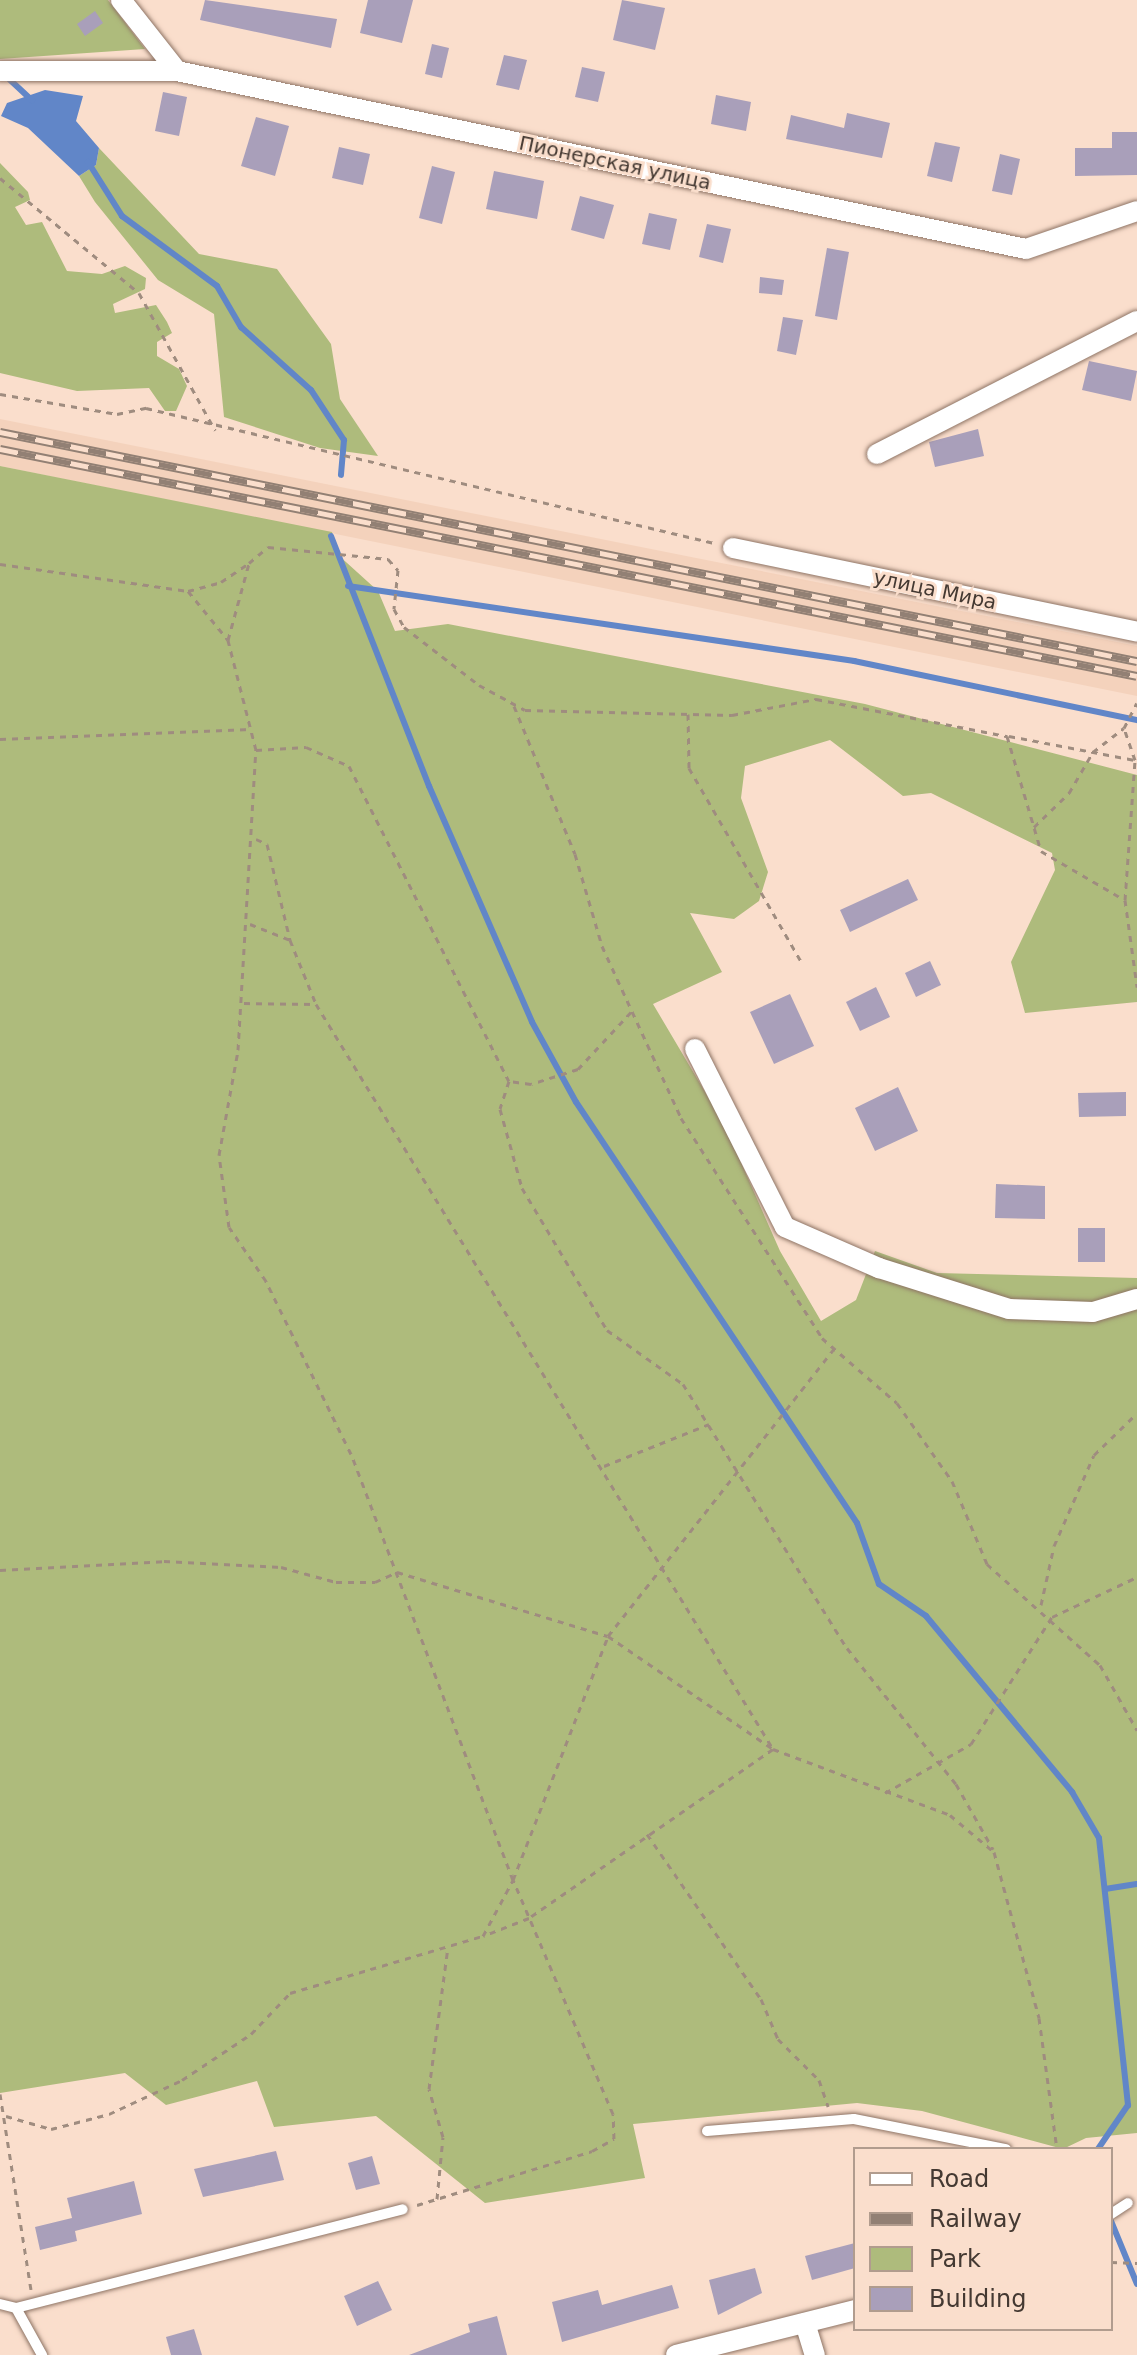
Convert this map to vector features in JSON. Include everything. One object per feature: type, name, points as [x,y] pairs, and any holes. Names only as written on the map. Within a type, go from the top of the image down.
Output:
[{"type":"street","points":[[121,0],[177,71]]},
{"type":"street","name":"Пионерская улица","points":[[0,71],[177,71],[1026,249],[1137,211]]},
{"type":"street","points":[[877,454],[1137,321]]},
{"type":"street","name":"улица Мира","points":[[733,548],[1137,632]]},
{"type":"street","points":[[695,1049],[785,1227],[879,1268],[1009,1309],[1093,1312],[1137,1299]]},
{"type":"street","points":[[676,2355],[853,2311]]},
{"type":"street","points":[[805,2323],[815,2355]]},
{"type":"lane","points":[[707,2131],[833,2121],[937,2131],[998,2147]]},
{"type":"lane","points":[[1113,2213],[1128,2203]]},
{"type":"lane","points":[[0,2304],[16,2308],[403,2209]]},
{"type":"lane","points":[[16,2308],[42,2355]]},
{"type":"path","points":[[0,178],[139,293],[215,430]]},
{"type":"path","points":[[0,394],[117,414],[146,408],[215,430],[530,494],[733,548]]},
{"type":"path","points":[[0,564],[188,591],[221,582],[268,547],[371,552],[388,559],[398,570],[394,609],[404,627],[514,706],[732,715],[816,699],[1135,760]]},
{"type":"path","points":[[228,640],[249,563]]},
{"type":"path","points":[[188,591],[228,640],[256,750],[256,839],[250,924],[242,1003],[219,1155],[229,1227],[302,1349],[397,1572],[513,1880],[613,2114],[614,2139],[403,2209]]},
{"type":"path","points":[[1033,827],[1069,793],[1093,752],[1124,728],[1137,703]]},
{"type":"path","points":[[514,706],[631,1012],[681,1118],[834,1349],[897,1403],[952,1481],[987,1564],[1041,1606],[1100,1665],[1137,1730]]},
{"type":"path","points":[[688,714],[689,768],[802,963]]},
{"type":"path","points":[[1124,728],[1135,760],[1125,900],[1137,987]]},
{"type":"path","points":[[0,739],[251,729]]},
{"type":"path","points":[[1007,736],[1041,851],[1125,900]]},
{"type":"path","points":[[256,750],[306,747],[349,766],[509,1081],[500,1109],[522,1188],[607,1330],[683,1384],[847,1648],[939,1764],[994,1852],[1039,2018],[1057,2147]]},
{"type":"path","points":[[256,839],[267,844],[290,940],[316,1004],[504,1319],[604,1466],[662,1568],[773,1749]]},
{"type":"path","points":[[250,924],[290,940]]},
{"type":"path","points":[[242,1003],[316,1004]]},
{"type":"path","points":[[509,1081],[531,1084],[578,1069],[631,1012]]},
{"type":"path","points":[[483,1936],[513,1880],[608,1636],[834,1349]]},
{"type":"path","points":[[1041,1606],[1054,1546],[1094,1455],[1137,1413]]},
{"type":"path","points":[[604,1466],[709,1424]]},
{"type":"path","points":[[0,1570],[164,1561],[281,1567],[336,1582],[375,1582],[397,1572],[608,1636],[773,1749],[882,1794],[950,1815],[994,1852]]},
{"type":"path","points":[[882,1794],[971,1744],[1011,1674],[1052,1617],[1137,1577]]},
{"type":"path","points":[[6,2116],[51,2129],[109,2114],[182,2080],[251,2034],[290,1993],[448,1947],[529,1918],[773,1749]]},
{"type":"path","points":[[647,1834],[761,1999],[778,2039],[819,2080],[833,2121]]},
{"type":"path","points":[[437,2199],[443,2137],[429,2089],[448,1947]]},
{"type":"path","points":[[0,2094],[6,2116],[10,2197],[34,2303]]},
{"type":"path","points":[[1113,2262],[1136,2263]]},
{"type":"shaded area","points":[[0,419],[1137,646],[1137,696],[0,466]]},
{"type":"green space","points":[[0,0],[108,0],[145,49],[0,59]]},
{"type":"green space","points":[[99,148],[199,254],[277,269],[331,344],[340,399],[378,456],[320,448],[224,417],[214,314],[158,280],[95,202],[79,176],[96,165]]},
{"type":"green space","points":[[0,163],[28,192],[30,200],[15,207],[26,225],[42,222],[67,271],[102,274],[125,266],[146,278],[145,289],[113,304],[115,313],[156,305],[167,322],[172,333],[157,342],[157,356],[179,369],[187,386],[176,411],[165,411],[149,388],[77,391],[0,373]]},
{"type":"green space","points":[[0,466],[332,532],[336,553],[378,591],[395,631],[448,624],[865,704],[1137,775],[1137,1002],[1025,1013],[1011,962],[1055,870],[1052,853],[931,793],[903,796],[830,740],[745,766],[741,798],[768,872],[759,901],[734,919],[690,913],[722,972],[653,1004],[724,1124],[780,1251],[821,1321],[856,1300],[875,1251],[937,1273],[1137,1278],[1137,2133],[1086,2138],[1067,2147],[1056,2147],[922,2111],[857,2103],[633,2124],[645,2178],[485,2203],[376,2116],[274,2127],[257,2081],[166,2105],[125,2073],[0,2093]]},
{"type":"water","points":[[45,90],[83,96],[76,121],[99,148],[96,165],[79,176],[28,128],[1,116],[7,103]]},
{"type":"building","points":[[205,0],[337,19],[331,48],[200,20]]},
{"type":"building","points":[[368,0],[413,0],[402,43],[360,33]]},
{"type":"building","points":[[622,0],[665,8],[655,50],[613,40]]},
{"type":"building","points":[[95,11],[103,23],[85,36],[77,24]]},
{"type":"building","points":[[432,44],[449,48],[442,78],[425,74]]},
{"type":"building","points":[[504,55],[527,60],[519,90],[496,85]]},
{"type":"building","points":[[582,67],[605,72],[598,102],[575,97]]},
{"type":"building","points":[[163,92],[187,97],[179,136],[155,131]]},
{"type":"building","points":[[716,95],[751,102],[746,131],[711,124]]},
{"type":"building","points":[[847,113],[890,123],[882,158],[786,139],[791,115],[844,128]]},
{"type":"building","points":[[256,117],[289,126],[275,176],[241,166]]},
{"type":"building","points":[[1112,132],[1137,132],[1137,175],[1075,176],[1075,148],[1112,148]]},
{"type":"building","points":[[935,142],[960,147],[952,182],[927,176]]},
{"type":"building","points":[[339,147],[370,154],[363,185],[332,178]]},
{"type":"building","points":[[1000,154],[1020,159],[1012,195],[992,191]]},
{"type":"building","points":[[432,166],[455,172],[442,224],[419,218]]},
{"type":"building","points":[[494,171],[544,181],[537,219],[486,209]]},
{"type":"building","points":[[580,196],[614,205],[604,239],[571,230]]},
{"type":"building","points":[[649,213],[677,219],[670,250],[642,244]]},
{"type":"building","points":[[707,224],[731,229],[723,263],[699,257]]},
{"type":"building","points":[[827,248],[849,252],[837,320],[815,316]]},
{"type":"building","points":[[760,277],[784,280],[782,295],[759,293]]},
{"type":"building","points":[[783,317],[803,320],[796,355],[777,351]]},
{"type":"building","points":[[1089,361],[1137,371],[1131,401],[1082,390]]},
{"type":"building","points":[[978,429],[984,456],[935,467],[929,442]]},
{"type":"building","points":[[908,879],[918,900],[850,932],[840,910]]},
{"type":"building","points":[[930,961],[941,985],[916,997],[905,973]]},
{"type":"building","points":[[876,987],[890,1017],[860,1031],[846,1002]]},
{"type":"building","points":[[790,994],[814,1046],[774,1064],[750,1012]]},
{"type":"building","points":[[898,1087],[918,1131],[875,1151],[855,1108]]},
{"type":"building","points":[[1126,1092],[1126,1116],[1079,1117],[1078,1093]]},
{"type":"building","points":[[996,1184],[1045,1186],[1045,1219],[995,1218]]},
{"type":"building","points":[[1078,1228],[1105,1228],[1105,1262],[1078,1262]]},
{"type":"building","points":[[276,2151],[284,2180],[203,2197],[194,2169]]},
{"type":"building","points":[[372,2156],[380,2184],[356,2190],[348,2163]]},
{"type":"building","points":[[134,2181],[142,2214],[75,2231],[77,2241],[40,2250],[35,2227],[72,2218],[67,2198]]},
{"type":"building","points":[[853,2244],[853,2269],[812,2280],[805,2256]]},
{"type":"building","points":[[755,2268],[762,2293],[718,2315],[709,2280]]},
{"type":"building","points":[[378,2281],[392,2310],[357,2326],[344,2296]]},
{"type":"building","points":[[672,2285],[679,2308],[562,2342],[552,2302],[598,2290],[602,2305]]},
{"type":"building","points":[[497,2316],[507,2355],[409,2355],[470,2332],[468,2324]]},
{"type":"building","points":[[194,2329],[202,2355],[171,2355],[166,2337]]},
{"type":"waterway","points":[[8,78],[32,100]]},
{"type":"waterway","points":[[88,162],[122,216],[217,286],[241,327],[311,390],[344,440],[341,475]]},
{"type":"waterway","points":[[331,536],[429,786],[532,1022],[576,1102],[857,1523],[879,1584],[926,1616],[1072,1792],[1099,1838],[1128,2105],[1099,2147]]},
{"type":"waterway","points":[[348,586],[854,661],[1137,720]]},
{"type":"waterway","points":[[1105,1889],[1137,1884]]},
{"type":"waterway","points":[[1113,2226],[1137,2284]]},
{"type":"railway","points":[[0,432],[1137,661]]},
{"type":"railway","points":[[0,449],[1137,676]]}]
